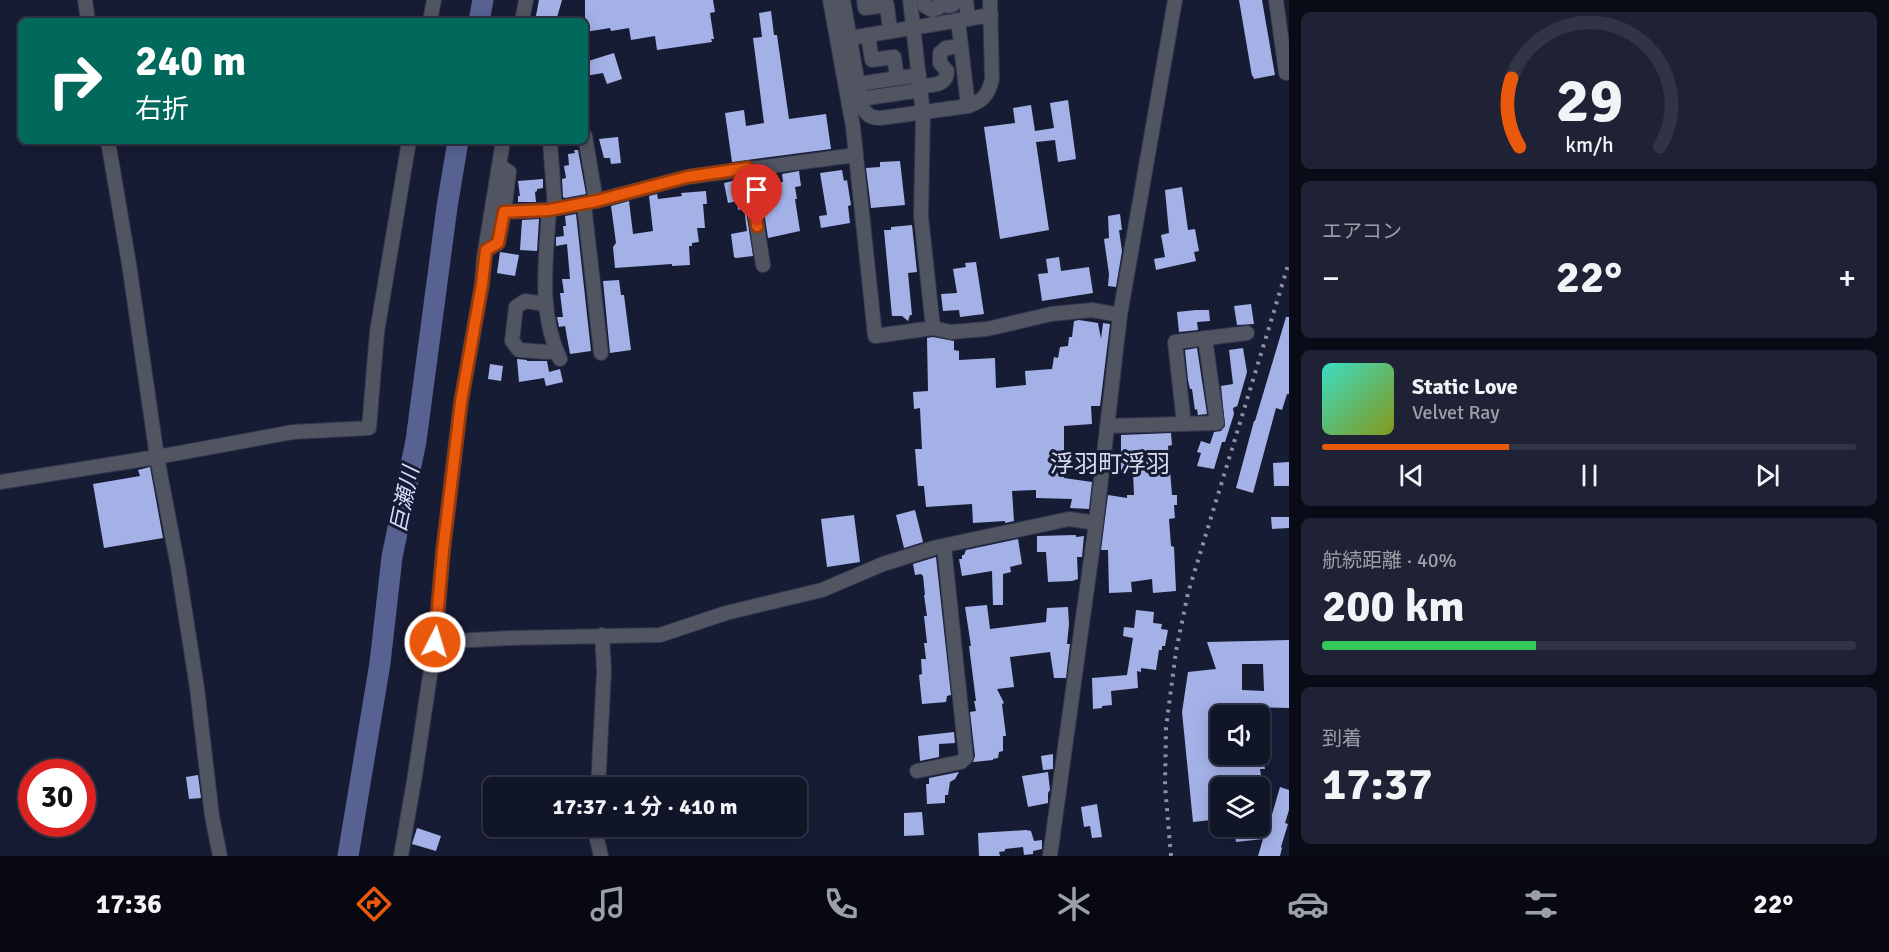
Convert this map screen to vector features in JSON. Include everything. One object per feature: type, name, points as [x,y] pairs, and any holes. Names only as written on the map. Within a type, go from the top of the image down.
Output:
[{"type":"street","points":[[85,0],[88,18]]},
{"type":"street","points":[[431,18],[434,0]]},
{"type":"street","points":[[523,18],[526,0]]},
{"type":"street","points":[[830,0],[853,127],[875,336],[933,328],[951,332],[987,329],[1051,314],[1092,310],[1120,315]]},
{"type":"street","points":[[843,0],[860,99],[867,115],[872,118],[968,106],[978,102],[990,91],[992,79],[990,0]]},
{"type":"street","points":[[864,0],[865,8],[886,5],[890,31]]},
{"type":"street","points":[[933,328],[921,216],[923,113],[914,27],[917,2],[930,9],[938,8],[940,0],[943,5],[953,3],[959,20],[968,106]]},
{"type":"street","points":[[959,20],[966,0]]},
{"type":"street","points":[[1050,856],[1096,523],[1120,315],[1174,0]]},
{"type":"street","points":[[1276,0],[1286,73]]},
{"type":"street","points":[[850,38],[991,15]]},
{"type":"street","points":[[868,35],[872,60],[894,57],[897,78]]},
{"type":"street","points":[[858,84],[897,78],[920,84],[942,83],[946,80],[947,71],[940,63],[940,53],[946,48],[961,46]]},
{"type":"street","points":[[860,99],[889,100],[920,84]]},
{"type":"street","points":[[109,144],[129,264],[157,457],[178,567],[197,688],[212,816],[220,856]]},
{"type":"street","points":[[0,482],[293,432],[369,428],[376,332],[408,144]]},
{"type":"street","points":[[400,856],[435,642],[443,551],[461,402],[482,284],[503,144]]},
{"type":"street","points":[[545,304],[525,301],[516,307],[512,341],[519,350],[558,355],[553,343],[545,304],[552,209],[550,144]]},
{"type":"street","points":[[586,144],[601,353]]},
{"type":"street","points":[[504,212],[552,209],[590,202],[687,177],[856,155]]},
{"type":"street","points":[[486,250],[498,243],[504,212],[509,172],[500,166]]},
{"type":"street","points":[[748,168],[763,265]]},
{"type":"street","points":[[1184,424],[1175,342],[1247,333]]},
{"type":"street","points":[[1107,426],[1217,423],[1205,338]]},
{"type":"street","points":[[435,642],[602,635],[660,635],[726,613],[822,590],[883,564],[944,546],[1069,519],[1096,523]]},
{"type":"street","points":[[917,771],[960,762],[966,757],[944,546]]},
{"type":"street","points":[[599,777],[604,671],[602,635]]},
{"type":"street","points":[[596,837],[601,856]]},
{"type":"building","points":[[539,0],[562,0],[557,18],[536,18]]},
{"type":"building","points":[[585,0],[713,0],[715,12],[710,13],[714,39],[711,39],[712,42],[657,50],[655,36],[631,40],[629,28],[588,32],[588,18],[585,18]]},
{"type":"building","points":[[1239,0],[1262,0],[1275,75],[1254,79],[1252,76]]},
{"type":"building","points":[[771,11],[774,35],[777,35],[789,119],[826,114],[831,149],[732,162],[725,113],[744,110],[746,126],[764,123],[753,38],[762,37],[759,13]]},
{"type":"building","points":[[614,53],[622,79],[607,84],[603,73],[588,76],[588,61]]},
{"type":"building","points":[[1068,100],[1076,159],[1058,162],[1055,140],[1036,142],[1049,230],[1000,239],[984,127],[1015,123],[1013,108],[1031,105],[1035,131],[1054,128],[1050,103]]},
{"type":"building","points":[[618,137],[621,163],[611,164],[610,158],[604,158],[599,139]]},
{"type":"building","points":[[574,150],[578,150],[586,194],[565,198],[563,197],[562,179],[566,178],[564,166],[569,165],[568,154],[575,153]]},
{"type":"building","points":[[900,161],[905,205],[871,208],[866,168],[880,167],[880,162]]},
{"type":"building","points":[[842,170],[844,181],[847,180],[851,205],[848,206],[850,223],[821,228],[819,216],[827,215],[820,173]]},
{"type":"building","points":[[799,171],[801,186],[795,187],[797,199],[795,199],[800,231],[768,238],[762,198],[765,197],[763,185],[783,182],[782,174]]},
{"type":"building","points":[[543,179],[543,188],[535,192],[536,202],[518,202],[518,196],[520,196],[518,181]]},
{"type":"building","points":[[741,179],[753,256],[736,258],[731,234],[747,231],[744,208],[738,210],[737,201],[728,203],[724,183]]},
{"type":"building","points":[[1182,187],[1188,230],[1195,229],[1199,251],[1194,252],[1196,261],[1156,270],[1154,259],[1165,257],[1161,235],[1169,233],[1165,190]]},
{"type":"building","points":[[706,191],[707,204],[703,204],[705,228],[697,228],[699,242],[689,246],[690,265],[615,268],[613,247],[616,243],[611,206],[629,201],[633,234],[653,231],[649,196],[657,194],[658,199],[682,196],[681,193]]},
{"type":"building","points":[[576,214],[591,351],[570,354],[565,326],[559,327],[557,317],[563,317],[560,293],[564,293],[562,279],[570,279],[567,244],[556,246],[556,237],[564,236],[565,216]]},
{"type":"building","points":[[1120,214],[1122,230],[1119,230],[1122,251],[1116,287],[1108,286],[1109,274],[1104,239],[1109,238],[1108,216]]},
{"type":"building","points":[[539,219],[537,251],[520,250],[522,220]]},
{"type":"building","points":[[912,225],[917,272],[908,273],[912,315],[908,321],[902,316],[892,316],[884,230]]},
{"type":"building","points":[[500,252],[519,255],[515,276],[497,273]]},
{"type":"building","points":[[1059,257],[1061,271],[1089,267],[1093,293],[1042,301],[1038,274],[1048,273],[1046,259]]},
{"type":"building","points":[[976,262],[984,314],[960,317],[959,310],[943,311],[941,294],[957,293],[953,269],[966,267],[965,263]]},
{"type":"building","points":[[619,280],[621,295],[624,295],[631,350],[610,353],[603,281]]},
{"type":"building","points":[[1251,304],[1254,324],[1237,325],[1234,306]]},
{"type":"building","points":[[1209,310],[1210,321],[1197,322],[1198,330],[1179,332],[1177,312]]},
{"type":"building","points":[[1286,317],[1289,317],[1289,394],[1287,394],[1282,410],[1276,408],[1253,493],[1236,488]]},
{"type":"building","points":[[1074,321],[1098,323],[1101,339],[1103,323],[1110,324],[1100,406],[1091,406],[1092,424],[1064,426],[1064,478],[1092,482],[1089,509],[1070,508],[1072,499],[1036,498],[1036,490],[1012,491],[1014,521],[1005,523],[1005,521],[973,523],[972,504],[926,507],[924,486],[918,486],[915,449],[922,449],[920,408],[914,409],[913,392],[928,391],[927,338],[954,341],[954,350],[959,351],[959,360],[995,358],[996,388],[1026,385],[1025,371],[1052,369],[1054,357],[1058,358],[1060,347],[1068,346]]},
{"type":"building","points":[[1197,348],[1207,414],[1198,415],[1188,380],[1185,350]]},
{"type":"building","points":[[1243,348],[1247,372],[1237,407],[1233,408],[1234,414],[1225,442],[1222,442],[1214,469],[1197,466],[1201,453],[1197,452],[1201,441],[1210,444],[1214,432],[1221,431],[1225,426],[1221,386],[1233,384],[1229,350]]},
{"type":"building","points":[[517,359],[547,361],[549,372],[560,369],[563,382],[546,386],[544,378],[519,382]]},
{"type":"building","points":[[490,364],[503,366],[501,381],[488,379]]},
{"type":"building","points":[[1171,433],[1172,445],[1168,446],[1172,495],[1177,495],[1177,505],[1174,505],[1175,518],[1169,519],[1171,546],[1174,547],[1176,591],[1153,593],[1152,579],[1131,582],[1132,592],[1109,593],[1108,550],[1101,550],[1108,495],[1127,498],[1127,495],[1134,495],[1133,472],[1117,473],[1116,463],[1121,462],[1121,435]]},
{"type":"building","points":[[1289,462],[1289,486],[1274,486],[1273,463]]},
{"type":"building","points":[[150,467],[163,538],[104,548],[93,484],[140,476],[138,470]]},
{"type":"building","points":[[915,510],[923,542],[904,548],[896,515]]},
{"type":"building","points":[[854,515],[860,562],[827,567],[821,519]]},
{"type":"building","points":[[1271,517],[1289,517],[1289,528],[1272,529]]},
{"type":"building","points":[[1076,535],[1076,537],[1084,536],[1082,557],[1077,557],[1078,579],[1048,582],[1046,552],[1037,552],[1037,536]]},
{"type":"building","points":[[1018,539],[1022,564],[1010,567],[1011,572],[1003,574],[1003,605],[993,605],[992,571],[962,576],[959,559],[962,559],[966,550]]},
{"type":"building","points":[[936,557],[951,695],[947,696],[946,702],[922,704],[919,675],[922,674],[921,659],[926,659],[924,616],[927,616],[923,576],[915,575],[913,564]]},
{"type":"building","points":[[987,605],[990,629],[1046,622],[1047,608],[1068,607],[1067,644],[1070,644],[1066,678],[1054,678],[1050,652],[1010,657],[1014,687],[997,689],[1004,703],[1002,704],[1006,736],[1003,736],[1003,751],[999,752],[998,758],[993,760],[973,762],[975,756],[970,712],[976,711],[974,701],[976,701],[965,607]]},
{"type":"building","points":[[1136,610],[1154,612],[1153,623],[1162,624],[1161,629],[1168,630],[1165,646],[1159,650],[1156,670],[1141,668],[1141,672],[1137,671],[1138,688],[1111,691],[1112,705],[1093,709],[1092,678],[1127,675],[1133,638],[1123,636],[1124,627],[1134,628]]},
{"type":"building","points":[[1289,640],[1289,708],[1270,708],[1270,705],[1210,705],[1210,765],[1264,765],[1265,769],[1260,769],[1261,777],[1210,777],[1210,820],[1193,822],[1182,712],[1188,672],[1216,669],[1207,642]],"holes":[[[1242,664],[1263,664],[1264,691],[1242,690]]]},
{"type":"building","points":[[954,732],[955,743],[939,744],[939,757],[920,761],[918,736]]},
{"type":"building","points":[[1053,754],[1053,769],[1043,770],[1041,756]]},
{"type":"building","points":[[959,772],[950,782],[948,795],[945,795],[945,803],[927,804],[926,784],[929,784],[929,778]]},
{"type":"building","points":[[1048,772],[1050,790],[1048,803],[1028,807],[1022,776]]},
{"type":"building","points":[[198,775],[201,798],[189,799],[186,777]]},
{"type":"building","points":[[1280,787],[1289,790],[1289,810],[1285,823],[1288,824],[1280,856],[1258,856],[1263,839],[1236,842],[1235,837],[1270,837],[1270,821]]},
{"type":"building","points":[[1097,804],[1102,837],[1092,838],[1090,826],[1084,827],[1081,807]]},
{"type":"building","points":[[922,812],[924,835],[904,836],[904,813]]},
{"type":"building","points":[[417,828],[441,836],[436,851],[412,844]]},
{"type":"building","points":[[1031,831],[1034,841],[1042,840],[1042,849],[1033,851],[1033,854],[1024,855],[1023,847],[1005,849],[999,852],[1000,856],[979,856],[978,833]]},
{"type":"waterway","name":"巨瀬川","points":[[480,18],[483,0]]},
{"type":"waterway","name":"巨瀬川","points":[[348,856],[380,663],[392,557],[416,441],[458,144]]},
{"type":"railway","points":[[1171,856],[1165,786],[1166,728],[1176,651],[1188,593],[1289,262]]},
{"type":"district","name":"浮羽町浮羽","points":[[1110,464]]},
{"type":"route","points":[[435,642],[443,551],[461,402],[482,284],[484,258],[486,250],[498,243],[504,212],[549,210],[596,201],[687,177],[748,168],[757,226]]}]
